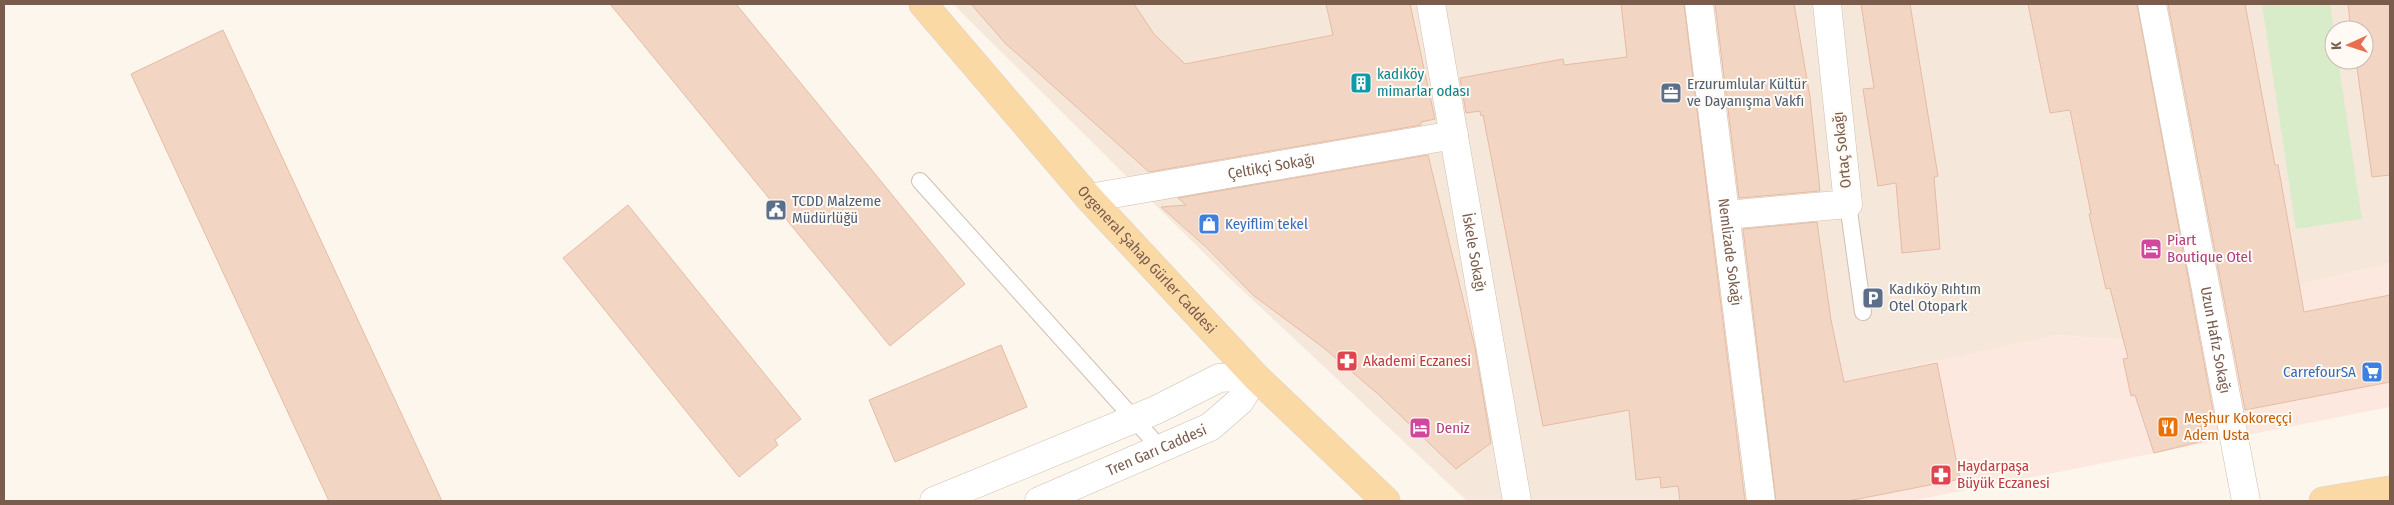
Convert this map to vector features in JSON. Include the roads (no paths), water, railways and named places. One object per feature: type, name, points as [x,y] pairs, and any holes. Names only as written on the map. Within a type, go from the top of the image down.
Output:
[{"type":"main road","name":"Orgeneral Şahap Gürler Caddesi","points":[[924,4],[1089,198],[1255,376],[1386,501]]},
{"type":"main road","points":[[2324,501],[2390,490]]},
{"type":"street","name":"İskele Sokağı","points":[[1431,4],[1517,501]]},
{"type":"street","name":"Nemlizade Sokağı","points":[[1699,4],[1761,501]]},
{"type":"street","name":"Ortaç Sokağı","points":[[1726,215],[1848,204],[1827,4]]},
{"type":"street","name":"Uzun Hafız Sokağı","points":[[2152,4],[2246,501]]},
{"type":"street","name":"Çeltikçi Sokağı","points":[[1089,198],[1454,135]]},
{"type":"street","points":[[934,501],[1192,393],[1219,378],[1255,376]]},
{"type":"street","name":"Tren Garı Caddesi","points":[[1038,501],[1210,427],[1240,401],[1255,376]]},
{"type":"lane","points":[[920,181],[1161,449]]},
{"type":"lane","points":[[1848,204],[1864,312]]},
{"type":"place","name":"kadıköy mimarlar odası","points":[[1361,83]]},
{"type":"place","name":"Erzurumlular Kültür ve Dayanışma Vakfı","points":[[1671,93]]},
{"type":"place","name":"TCDD Malzeme Müdürlüğü","points":[[776,210]]},
{"type":"place","name":"Keyiflim tekel","points":[[1209,224]]},
{"type":"place","name":"Piart Boutique Otel","points":[[2151,249]]},
{"type":"place","name":"Kadıköy Rıhtım Otel Otopark","points":[[1873,298]]},
{"type":"place","name":"Akademi Eczanesi","points":[[1347,361]]},
{"type":"place","name":"CarrefourSA","points":[[2372,372]]},
{"type":"place","name":"Meşhur Kokoreççi Adem Usta","points":[[2168,427]]},
{"type":"place","name":"Deniz","points":[[1420,428]]},
{"type":"place","name":"Haydarpaşa Büyük Eczanesi","points":[[1941,475]]}]
